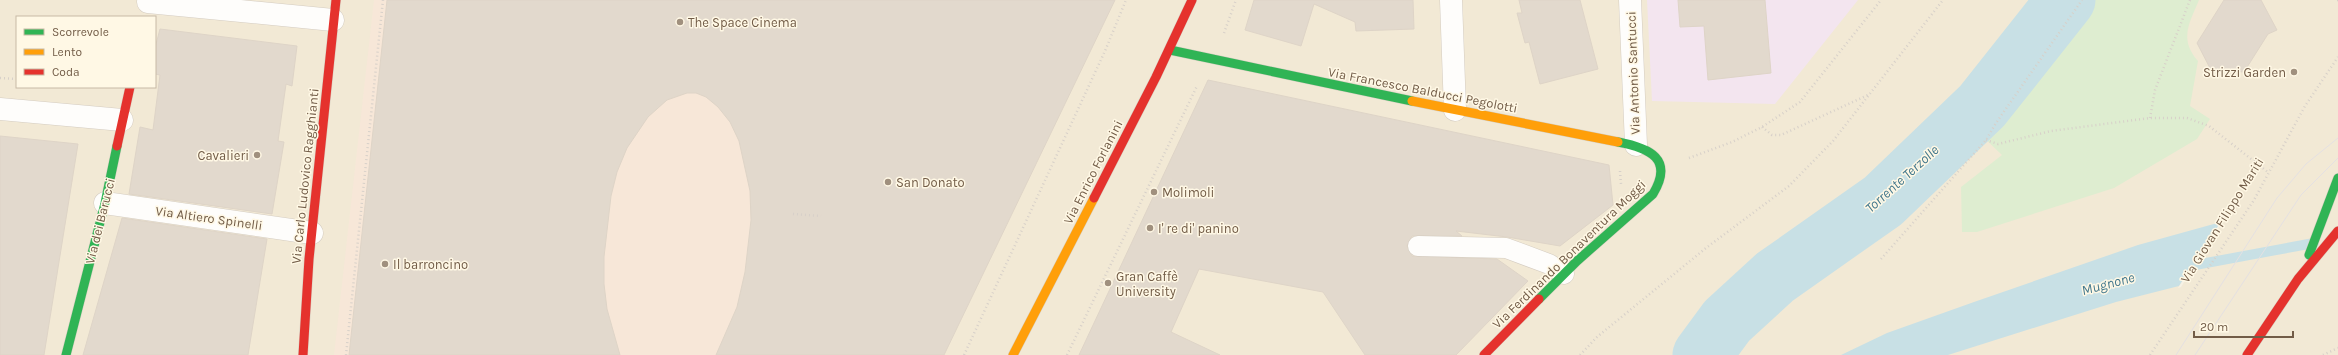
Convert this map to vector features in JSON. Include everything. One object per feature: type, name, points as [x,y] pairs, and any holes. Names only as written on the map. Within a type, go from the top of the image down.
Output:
[{"type":"street","name":"Via Enrico Forlanini","points":[[1013,355],[1170,50],[1192,0]]},
{"type":"street","points":[[1451,0],[1455,110]]},
{"type":"street","name":"Via Antonio Santucci","points":[[1630,0],[1636,145]]},
{"type":"street","points":[[147,6],[334,10]]},
{"type":"street","name":"Via Carlo Ludovico Ragghianti","points":[[303,355],[303,329],[334,10]]},
{"type":"street","name":"Via Francesco Balducci Pegolotti","points":[[1170,50],[1455,110],[1636,145],[1654,154],[1662,168]]},
{"type":"street","name":"Via dei Barucci","points":[[66,355],[105,204],[130,88]]},
{"type":"street","points":[[0,109],[122,120]]},
{"type":"street","name":"Via Ferdinando Bonaventura Moggi","points":[[1484,355],[1564,274],[1654,194],[1662,182],[1662,168]]},
{"type":"street","points":[[2298,279],[2319,233],[2338,178]]},
{"type":"street","name":"Via Altiero Spinelli","points":[[105,204],[312,233]]},
{"type":"street","points":[[2250,353],[2298,279],[2338,231]]},
{"type":"lane","points":[[1418,246],[1506,248],[1549,264],[1564,274]]},
{"type":"path","points":[[346,355],[360,237],[383,0]]},
{"type":"path","points":[[964,355],[1105,51],[1126,0]]},
{"type":"path","points":[[1221,40],[1236,0]]},
{"type":"path","points":[[1662,168],[1732,142],[1762,127],[1800,102],[1881,0]]},
{"type":"path","points":[[1580,355],[1597,337],[1706,248],[1789,186],[1833,141],[1943,0]]},
{"type":"path","points":[[1880,259],[1986,140],[1996,123],[2082,0]]},
{"type":"path","points":[[2150,118],[2155,90],[2190,0]]},
{"type":"path","name":"Via Giovan Filippo Mariti","points":[[2150,355],[2254,200],[2305,106],[2338,57]]},
{"type":"path","points":[[0,78],[16,79]]},
{"type":"path","points":[[1067,355],[1199,82]]},
{"type":"path","points":[[1762,127],[1772,135],[1782,135],[1870,95]]},
{"type":"path","points":[[1986,140],[1998,144],[2051,131],[2150,118],[2187,118],[2209,126],[2269,173]]},
{"type":"path","points":[[1619,163],[1621,186]]},
{"type":"path","points":[[793,214],[821,216]]},
{"type":"path","points":[[2323,355],[2338,348]]},
{"type":"shaded area","points":[[0,0],[2338,0],[2338,355],[0,355]]},
{"type":"shaded area","name":"San Donato","points":[[374,0],[1113,0],[935,355],[334,355]]},
{"type":"shaded area","points":[[1647,0],[1858,0],[1775,104],[1652,101]]},
{"type":"green space","points":[[2075,0],[2199,0],[2189,24],[2187,38],[2192,53],[2198,61],[2190,106],[2210,119],[2197,139],[2114,188],[1977,232],[1962,232],[1961,187],[2002,155],[1977,131]]},
{"type":"water","points":[[2221,222],[2179,286],[2116,302],[1948,355],[1841,355],[1887,333],[1974,302],[2138,245]]},
{"type":"pier","points":[[2222,220],[2222,223],[2181,287],[2178,288]]},
{"type":"building","name":"San Donato","points":[[387,0],[1115,0],[944,355],[716,355],[737,307],[745,272],[751,220],[750,191],[739,141],[730,122],[718,107],[706,97],[696,93],[687,93],[667,100],[648,117],[627,148],[617,172],[611,196],[604,257],[604,284],[607,309],[620,355],[349,355]]},
{"type":"building","points":[[1254,0],[1413,0],[1414,29],[1356,31],[1355,22],[1314,4],[1301,46],[1245,30]]},
{"type":"building","points":[[1519,0],[1580,0],[1598,69],[1540,84],[1529,42],[1525,43],[1517,13],[1522,13]]},
{"type":"building","points":[[1678,0],[1765,0],[1771,73],[1708,80],[1704,26],[1680,27]]},
{"type":"building","points":[[2224,0],[2261,0],[2277,30],[2268,34],[2244,72],[2211,70],[2197,43]]},
{"type":"building","points":[[160,29],[297,46],[292,86],[286,84],[278,141],[284,142],[272,214],[129,194],[140,127],[153,130],[160,75],[156,74],[156,44]]},
{"type":"building","points":[[1208,80],[1609,165],[1613,205],[1560,246],[1507,237],[1456,231],[1462,236],[1412,236],[1407,246],[1412,256],[1497,259],[1528,281],[1456,355],[1365,355],[1323,292],[1199,269],[1171,332],[1220,355],[1079,355]]},
{"type":"building","points":[[0,136],[78,144],[44,355],[0,355]]},
{"type":"building","points":[[122,218],[267,239],[248,355],[83,355]]},
{"type":"waterway","name":"Torrente Terzolle","points":[[1702,355],[1727,321],[1775,277],[1883,201],[1982,106],[2066,0]]},
{"type":"waterway","name":"Mugnone","points":[[2179,268],[2314,243]]},
{"type":"tram line","points":[[2176,355],[2277,198],[2306,164],[2338,138]]},
{"type":"tram line","points":[[2195,355],[2301,195],[2338,158]]},
{"type":"traffic: fast","points":[[1170,50],[1412,101]]},
{"type":"traffic: fast","points":[[1539,299],[1577,261],[1653,194],[1659,182],[1661,172],[1660,164],[1649,152],[1618,142]]},
{"type":"traffic: fast","points":[[66,355],[105,203],[117,146]]},
{"type":"traffic: fast","points":[[2309,255],[2338,178]]},
{"type":"traffic: slow","points":[[1412,101],[1618,142]]},
{"type":"traffic: slow","points":[[1013,355],[1094,198]]},
{"type":"traffic: jam","points":[[303,355],[309,259],[336,0]]},
{"type":"traffic: jam","points":[[1094,198],[1156,77],[1192,0]]},
{"type":"traffic: jam","points":[[117,146],[130,88]]},
{"type":"traffic: jam","points":[[2247,355],[2298,279],[2338,231]]},
{"type":"traffic: jam","points":[[1484,355],[1539,299]]},
{"type":"place","name":"The Space Cinema","points":[[680,22]]},
{"type":"place","name":"Strizzi Garden","points":[[2294,72]]},
{"type":"place","name":"Cavalieri","points":[[257,155]]},
{"type":"place","name":"San Donato","points":[[888,182]]},
{"type":"place","name":"Molimoli","points":[[1154,192]]},
{"type":"place","name":"I' re di' panino","points":[[1150,228]]},
{"type":"place","name":"Il barroncino","points":[[385,264]]},
{"type":"place","name":"Gran Caffè University","points":[[1108,283]]}]
